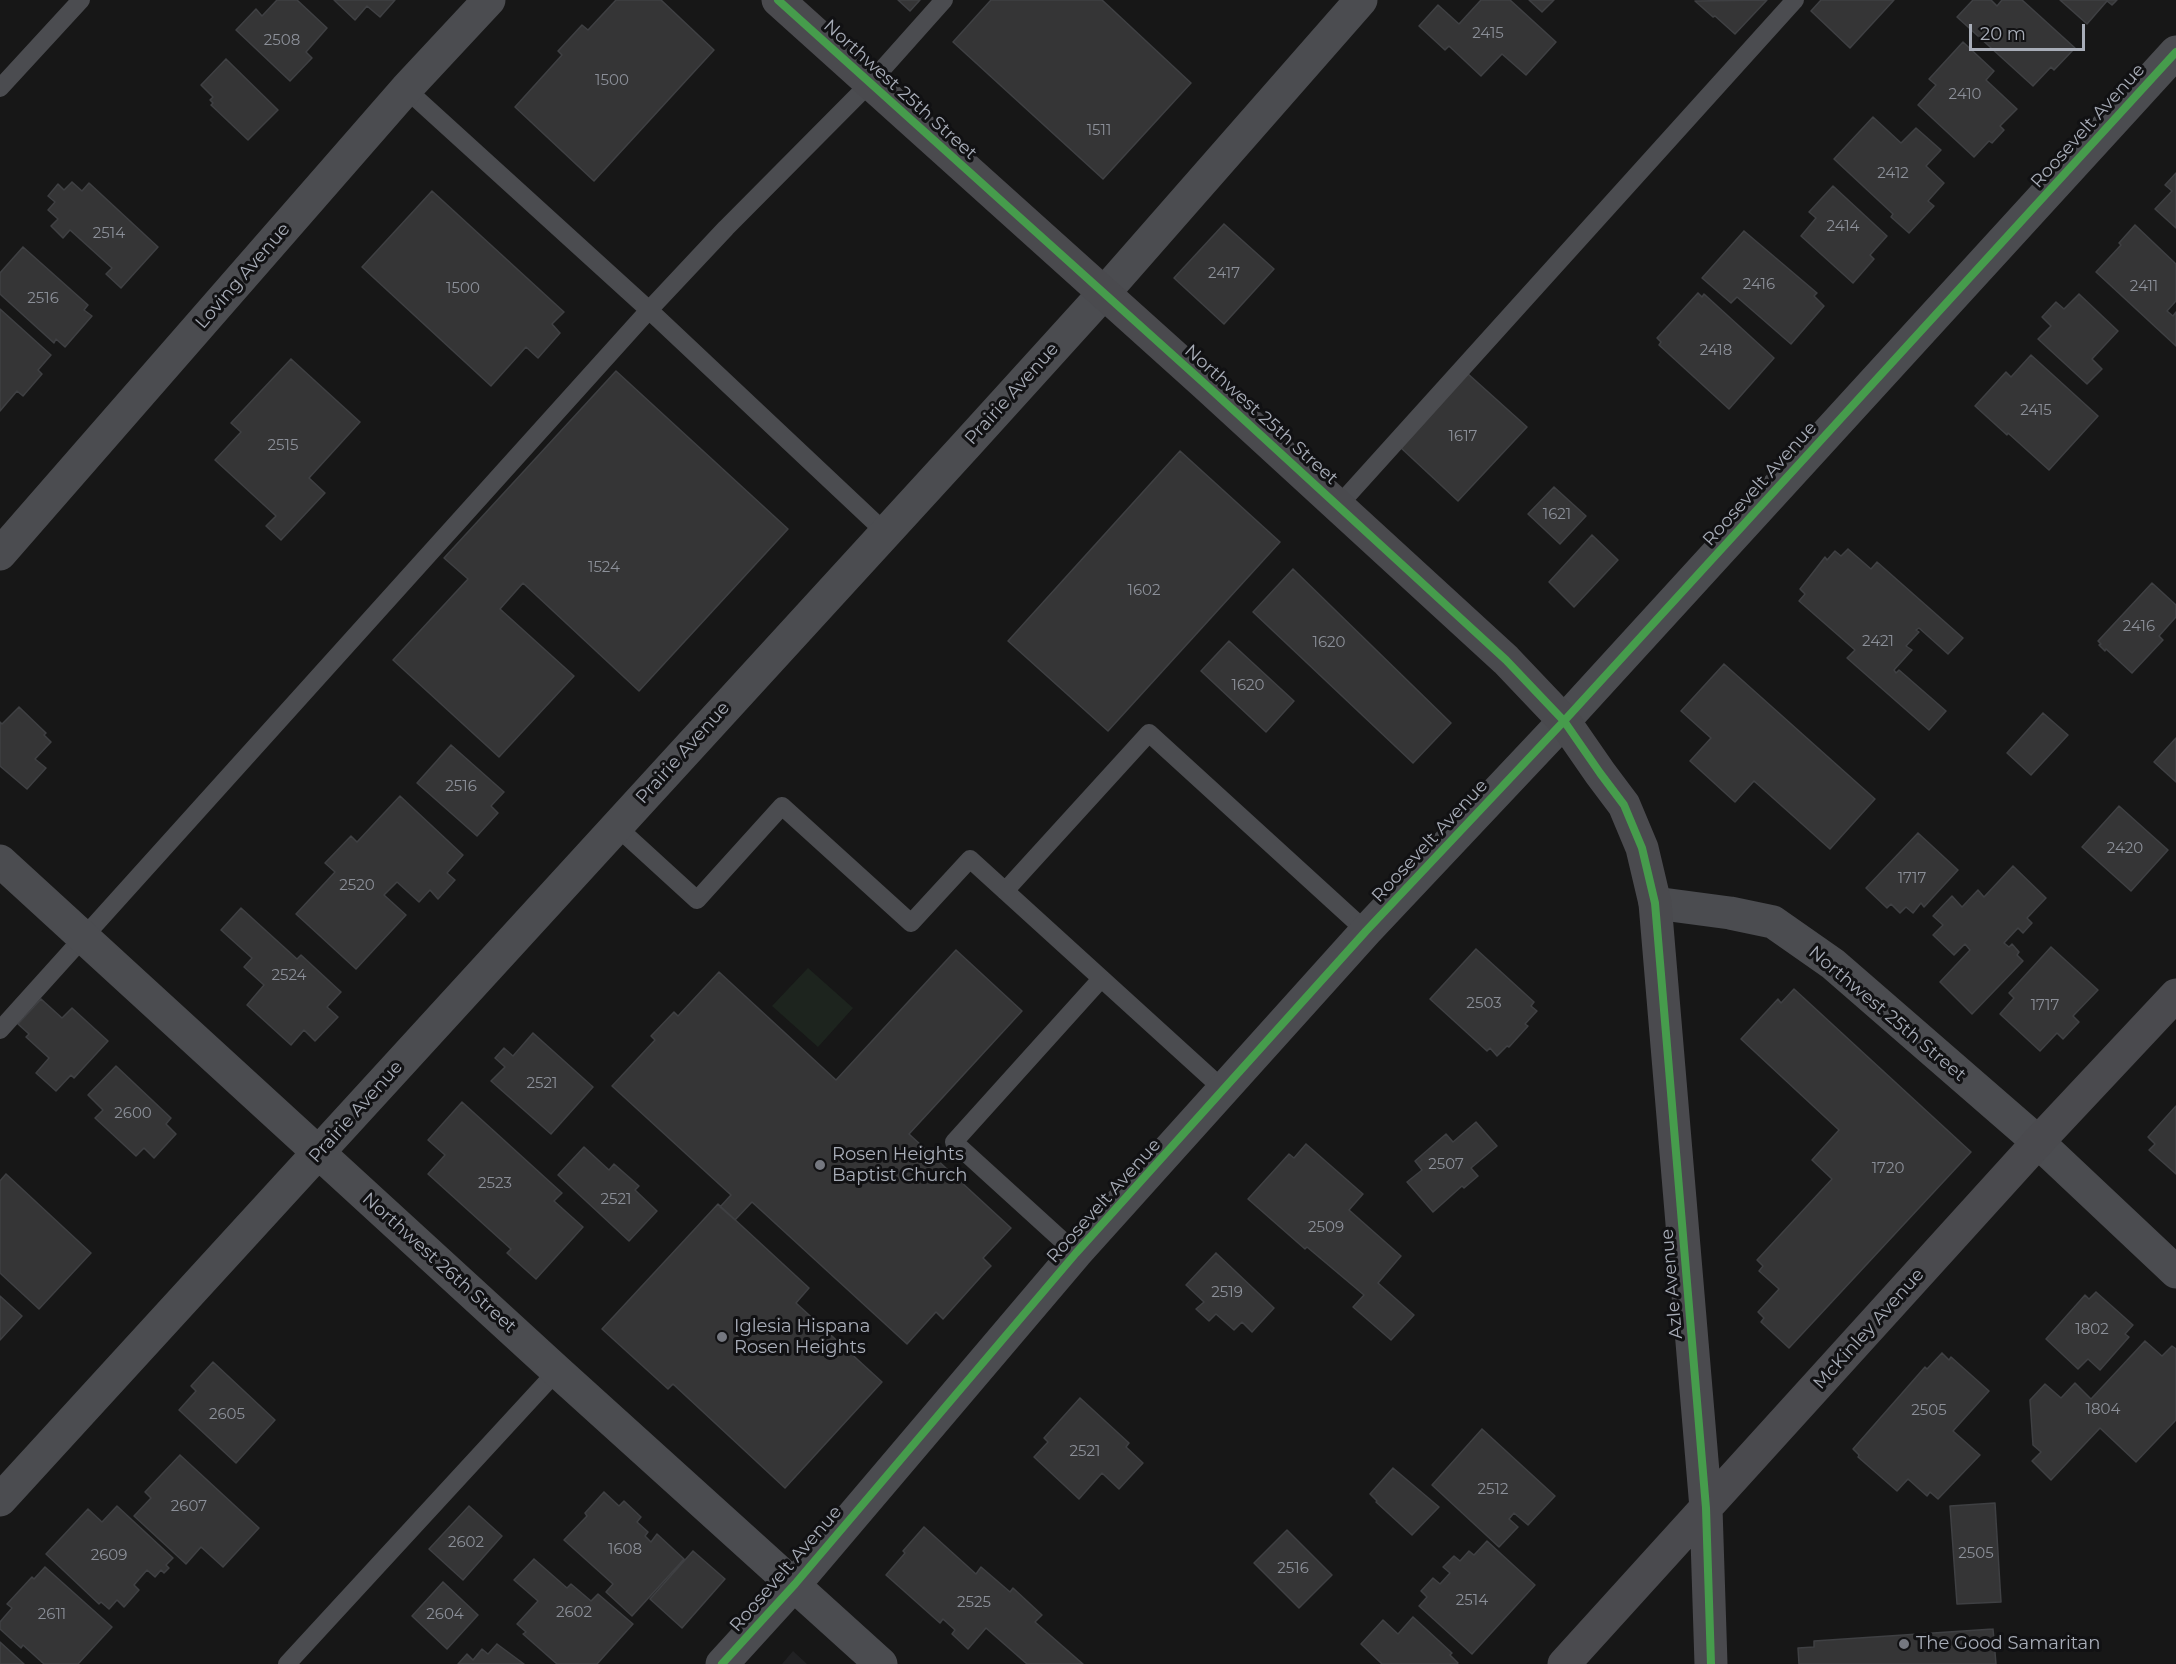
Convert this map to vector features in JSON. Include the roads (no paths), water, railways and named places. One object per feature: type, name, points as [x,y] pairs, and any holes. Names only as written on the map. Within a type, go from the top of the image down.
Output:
[{"type":"street","name":"Loving Avenue","points":[[0,554],[406,89],[489,0]]},
{"type":"street","name":"Northwest 25th Street","points":[[778,0],[1104,293],[1506,660],[1564,721],[1624,805],[1642,848],[1655,903],[1730,913],[1773,922],[1833,964],[2038,1142],[2176,1272]]},
{"type":"street","name":"Prairie Avenue","points":[[0,1500],[1104,293],[1361,0]]},
{"type":"street","name":"Roosevelt Avenue","points":[[722,1664],[795,1584],[1076,1253],[1366,931],[1564,721],[2176,52]]},
{"type":"street","name":"Northwest 26th Street","points":[[0,861],[881,1664]]},
{"type":"street","name":"Azle Avenue","points":[[1655,903],[1706,1508],[1711,1664]]},
{"type":"street","name":"McKinley Avenue","points":[[1564,1664],[2038,1142],[2176,995]]},
{"type":"lane","points":[[0,88],[81,0]]},
{"type":"lane","points":[[0,1030],[649,310],[726,228],[870,83],[944,0]]},
{"type":"lane","points":[[1338,506],[1795,0]]},
{"type":"lane","points":[[406,89],[649,310],[885,532]]},
{"type":"lane","points":[[1005,891],[1149,733],[1366,931]]},
{"type":"lane","points":[[616,826],[697,900],[782,806],[911,923],[969,860],[1224,1090]]},
{"type":"lane","points":[[1076,1253],[954,1142],[1101,979]]},
{"type":"lane","points":[[287,1664],[557,1371]]},
{"type":"place","name":"Rosen Heights Baptist Church","points":[[820,1165]]},
{"type":"place","name":"Iglesia Hispana Rosen Heights","points":[[722,1337]]},
{"type":"place","name":"The Good Samaritan","points":[[1904,1644]]}]
